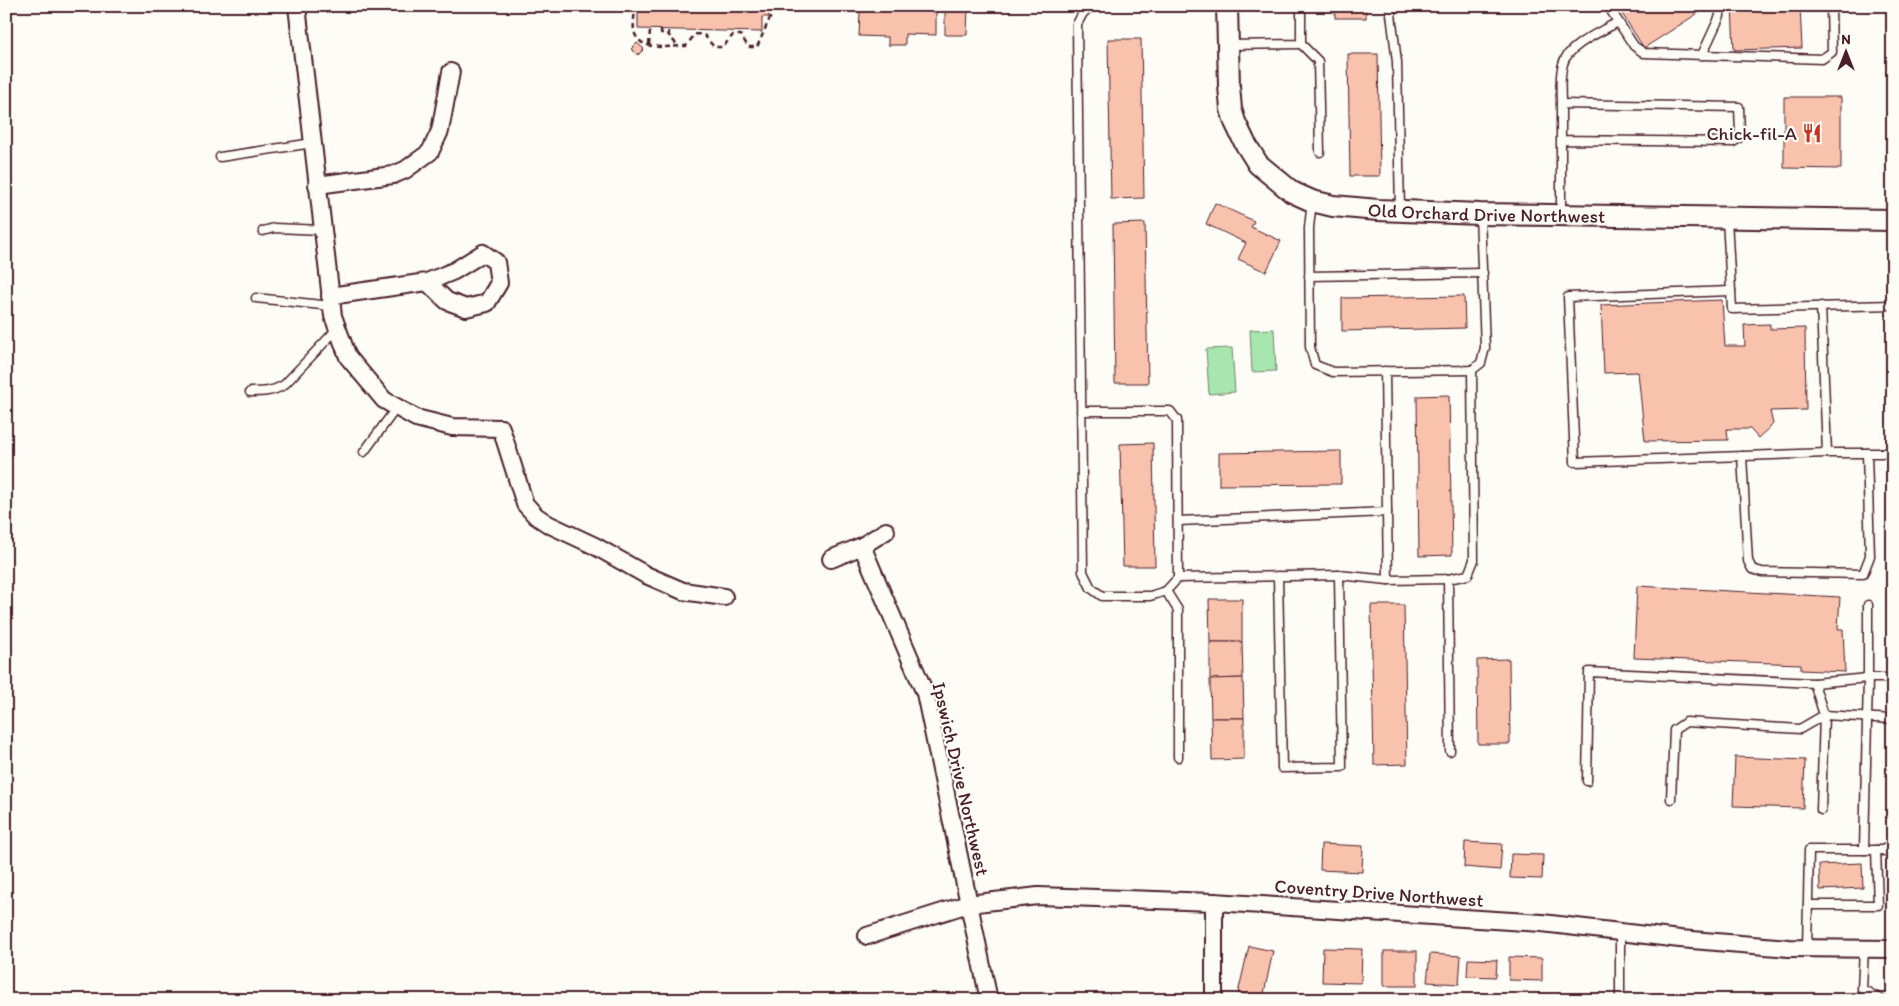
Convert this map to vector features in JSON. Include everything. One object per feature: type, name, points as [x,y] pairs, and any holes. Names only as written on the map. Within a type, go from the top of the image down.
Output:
[{"type":"street","points":[[297,6],[332,316],[348,357],[384,400],[416,418],[452,427],[501,428],[525,504],[536,516],[548,524],[595,546],[653,578],[683,591],[724,597]]},
{"type":"street","name":"Old Orchard Drive Northwest","points":[[1228,6],[1231,108],[1235,122],[1258,164],[1292,192],[1312,201],[1333,206],[1480,214],[1893,220]]},
{"type":"street","points":[[317,184],[393,175],[406,170],[430,152],[440,131],[451,72]]},
{"type":"street","points":[[331,301],[427,282]]},
{"type":"street","points":[[831,560],[862,546],[886,531]]},
{"type":"street","name":"Ipswich Drive Northwest","points":[[862,546],[925,693],[989,1000]]},
{"type":"street","name":"Coventry Drive Northwest","points":[[868,936],[968,904],[1038,896],[1214,902],[1542,923],[1690,940],[1807,948],[1893,949]]},
{"type":"street","points":[[1214,902],[1214,1000]]},
{"type":"lane","points":[[1081,411],[1170,411],[1177,420],[1178,578],[1166,591],[1150,596],[1102,596],[1091,588],[1083,572],[1081,411],[1077,24],[1082,13],[1093,6]]},
{"type":"lane","points":[[1300,6],[1301,44],[1318,61],[1320,152]]},
{"type":"lane","points":[[1390,6],[1397,62],[1400,211]]},
{"type":"lane","points":[[1608,6],[1634,46],[1644,54],[1822,59],[1832,52],[1831,6]]},
{"type":"lane","points":[[1702,55],[1720,16],[1720,6]]},
{"type":"lane","points":[[1561,216],[1561,78],[1563,62],[1569,52],[1618,22]]},
{"type":"lane","points":[[1228,45],[1301,44]]},
{"type":"lane","points":[[1561,104],[1739,107],[1740,134],[1738,139],[1733,142],[1561,140]]},
{"type":"lane","points":[[220,157],[312,143]]},
{"type":"lane","points":[[1312,201],[1309,228],[1310,347],[1315,364],[1333,372],[1472,370],[1481,363],[1485,348],[1480,214]]},
{"type":"lane","points":[[1727,217],[1732,309],[1893,305]]},
{"type":"lane","points":[[263,231],[274,228],[322,230]]},
{"type":"lane","points":[[1309,276],[1482,273]]},
{"type":"lane","points":[[1731,291],[1568,297],[1575,462],[1827,453],[1893,453]]},
{"type":"lane","points":[[256,298],[331,301]]},
{"type":"lane","points":[[1821,306],[1827,453]]},
{"type":"lane","points":[[250,392],[266,393],[276,390],[338,329]]},
{"type":"lane","points":[[1178,578],[1339,575],[1388,580],[1448,579],[1468,575],[1474,560],[1472,370]]},
{"type":"lane","points":[[1385,371],[1388,580]]},
{"type":"lane","points":[[364,452],[397,407]]},
{"type":"lane","points":[[1742,456],[1748,561],[1752,569],[1762,572],[1863,574],[1870,556],[1867,453]]},
{"type":"lane","points":[[1178,521],[1387,512]]},
{"type":"lane","points":[[1278,576],[1282,768],[1342,767],[1339,575]]},
{"type":"lane","points":[[1448,579],[1450,751]]},
{"type":"lane","points":[[1166,591],[1178,610],[1178,757]]},
{"type":"lane","points":[[1864,850],[1868,606]]},
{"type":"lane","points":[[1587,781],[1589,672],[1814,683],[1868,678],[1893,678]]},
{"type":"lane","points":[[1814,683],[1824,715],[1821,810]]},
{"type":"lane","points":[[1671,799],[1674,730],[1686,722],[1800,729],[1824,715],[1893,718]]},
{"type":"lane","points":[[1807,948],[1809,850],[1880,850],[1893,844]]},
{"type":"lane","points":[[1880,850],[1893,856]]},
{"type":"lane","points":[[1808,905],[1878,905],[1880,850]]},
{"type":"lane","points":[[1620,932],[1620,1000]]},
{"type":"lane","points":[[1864,949],[1862,989],[1882,1000]]},
{"type":"path","points":[[635,6],[635,33],[643,44],[649,45],[686,46],[695,34],[704,35],[714,47],[723,47],[732,35],[741,35],[748,47],[757,47],[770,18],[770,11]]},
{"type":"path","points":[[649,45],[650,30]]},
{"type":"path","points":[[661,30],[661,33],[668,32],[678,46]]},
{"type":"green space","points":[[1274,329],[1276,371],[1252,372],[1250,330]]},
{"type":"green space","points":[[1232,348],[1235,392],[1209,394],[1206,349]]},
{"type":"building","points":[[638,6],[936,6],[936,35],[905,34],[905,45],[888,45],[888,37],[859,36],[860,12],[769,10],[769,17],[762,17],[762,32],[638,29]]},
{"type":"building","points":[[945,6],[968,6],[967,35],[945,35]]},
{"type":"building","points":[[1335,6],[1366,6],[1366,18],[1335,18]]},
{"type":"building","points":[[1617,6],[1705,6],[1706,8],[1644,48]]},
{"type":"building","points":[[1732,6],[1800,6],[1802,48],[1734,50]]},
{"type":"building","points":[[1108,39],[1141,39],[1144,198],[1111,199]]},
{"type":"building","points":[[637,43],[644,49],[638,55],[631,49]]},
{"type":"building","points":[[1348,54],[1378,54],[1380,176],[1350,176]]},
{"type":"building","name":"Chick-fil-A","points":[[1784,97],[1841,97],[1841,169],[1784,168]]},
{"type":"building","points":[[1215,203],[1254,221],[1251,227],[1281,241],[1266,272],[1238,259],[1246,243],[1206,224]]},
{"type":"building","points":[[1145,223],[1148,383],[1115,383],[1113,224]]},
{"type":"building","points":[[1464,296],[1465,328],[1342,331],[1342,298]]},
{"type":"building","points":[[1722,300],[1725,346],[1745,346],[1744,325],[1770,324],[1770,329],[1805,328],[1806,410],[1770,411],[1773,424],[1758,438],[1750,429],[1727,429],[1728,440],[1645,441],[1638,372],[1604,373],[1601,305]]},
{"type":"building","points":[[1449,395],[1452,555],[1419,556],[1417,396]]},
{"type":"building","points":[[1153,443],[1155,566],[1123,566],[1120,444]]},
{"type":"building","points":[[1341,451],[1341,484],[1219,485],[1219,453]]},
{"type":"building","points":[[1637,586],[1840,597],[1838,629],[1843,629],[1845,672],[1801,670],[1801,664],[1634,658]]},
{"type":"building","points":[[1209,599],[1242,599],[1242,642],[1210,642]]},
{"type":"building","points":[[1371,605],[1404,605],[1407,764],[1374,765]]},
{"type":"building","points":[[1210,642],[1242,642],[1243,678],[1210,679]]},
{"type":"building","points":[[1509,659],[1510,744],[1478,744],[1477,660]]},
{"type":"building","points":[[1243,678],[1244,718],[1211,718],[1210,679]]},
{"type":"building","points":[[1211,718],[1244,718],[1244,759],[1212,760]]},
{"type":"building","points":[[1735,757],[1805,760],[1803,808],[1733,806]]},
{"type":"building","points":[[1465,842],[1502,844],[1500,870],[1464,867]]},
{"type":"building","points":[[1321,844],[1363,846],[1362,872],[1320,870]]},
{"type":"building","points":[[1511,854],[1543,855],[1542,879],[1510,878]]},
{"type":"building","points":[[1862,863],[1863,888],[1820,890],[1819,865]]},
{"type":"building","points":[[1249,946],[1273,951],[1263,998],[1238,993]]},
{"type":"building","points":[[1323,948],[1362,949],[1361,983],[1322,982]]},
{"type":"building","points":[[1384,951],[1417,951],[1417,986],[1384,986]]},
{"type":"building","points":[[1430,954],[1461,956],[1459,984],[1427,982]]},
{"type":"building","points":[[1509,957],[1542,958],[1542,981],[1509,980]]},
{"type":"building","points":[[1468,959],[1497,960],[1496,977],[1467,976]]},
{"type":"place","name":"Chick-fil-A","points":[[1812,133]]}]
